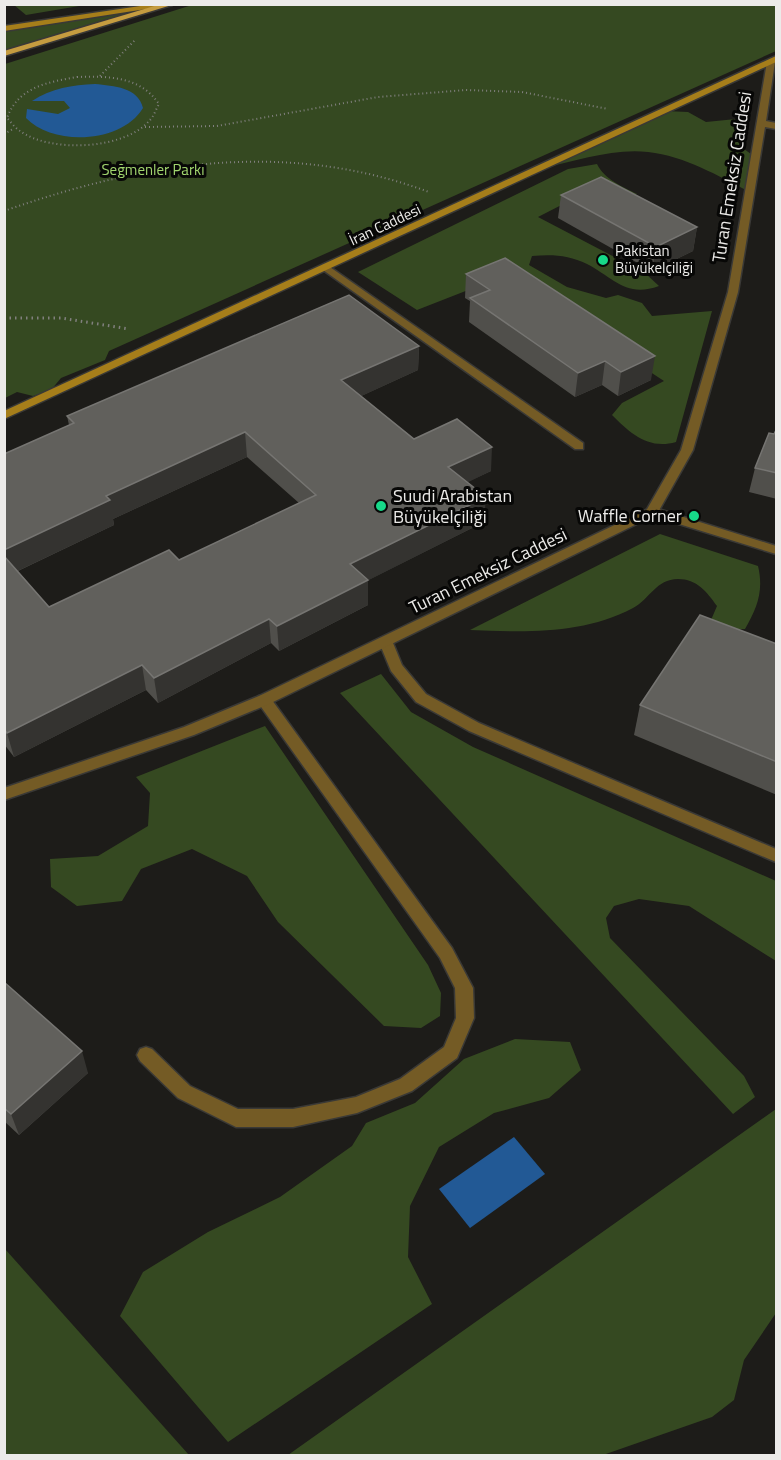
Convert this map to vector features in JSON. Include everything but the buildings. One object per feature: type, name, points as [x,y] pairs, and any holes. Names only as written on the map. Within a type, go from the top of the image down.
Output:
[{"type":"main road","points":[[4,29],[170,5]]},
{"type":"main road","points":[[4,54],[170,5]]},
{"type":"main road","name":"İran Caddesi","points":[[4,416],[774,60]]},
{"type":"street","name":"Turan Emeksiz Caddesi","points":[[4,794],[189,731],[264,700],[652,511],[687,450],[733,292],[760,123],[774,60]]},
{"type":"street","points":[[760,123],[777,126]]},
{"type":"street","points":[[327,268],[579,446]]},
{"type":"street","points":[[652,511],[777,550]]},
{"type":"street","points":[[386,642],[396,667],[420,698],[474,727],[777,856]]},
{"type":"street","points":[[146,1055],[184,1092],[236,1118],[293,1118],[357,1105],[406,1085],[451,1052],[465,1018],[464,988],[446,953],[264,700]]},
{"type":"path","points":[[100,76],[122,79],[141,85],[154,94],[159,104],[156,116],[145,127],[127,136],[75,145],[50,144],[28,138],[13,129],[7,118],[9,107],[19,97],[54,81],[100,76]]},
{"type":"path","points":[[145,127],[167,130],[200,127],[339,103],[481,90],[540,96],[650,118]]},
{"type":"path","points":[[4,134],[13,129]]},
{"type":"path","points":[[4,212],[70,188],[124,177],[246,162],[321,164],[369,173],[415,186],[463,205]]},
{"type":"path","points":[[4,318],[61,318],[119,326],[139,332]]},
{"type":"green space","points":[[14,5],[85,5],[26,15]]},
{"type":"green space","points":[[169,5],[5,54],[5,30]]},
{"type":"green space","name":"Seğmenler Parkı","points":[[192,5],[776,5],[776,51],[109,351],[105,360],[61,378],[51,390],[33,396],[17,392],[5,398],[5,64]]},
{"type":"green space","points":[[665,111],[688,112],[706,122],[736,119],[747,126],[747,132],[739,139],[740,146],[755,157],[750,192],[688,162],[648,152],[609,153],[543,168]]},
{"type":"green space","points":[[597,164],[609,178],[637,194],[627,198],[579,196],[538,217],[645,273],[659,286],[638,290],[629,288],[587,264],[560,256],[532,256],[529,265],[567,287],[606,298],[618,295],[642,303],[652,316],[712,311],[676,442],[657,444],[648,442],[633,434],[612,415],[622,403],[664,381],[504,276],[417,310],[358,272],[568,169]]},
{"type":"green space","points":[[660,534],[758,566],[760,591],[753,614],[745,629],[722,630],[711,620],[717,606],[709,596],[691,581],[678,579],[664,582],[633,608],[594,623],[553,630],[470,630]]},
{"type":"green space","points":[[381,674],[411,712],[473,747],[776,881],[776,961],[689,906],[639,899],[614,906],[606,918],[610,938],[744,1076],[755,1097],[733,1114],[340,693]]},
{"type":"green space","points":[[265,726],[428,965],[441,993],[440,1016],[421,1028],[384,1026],[278,922],[247,876],[192,849],[141,869],[122,901],[77,906],[51,887],[50,859],[98,856],[148,826],[150,793],[136,777]]},
{"type":"green space","points":[[515,1039],[570,1042],[581,1070],[549,1098],[494,1113],[439,1147],[410,1206],[408,1257],[432,1304],[228,1442],[120,1316],[143,1272],[208,1232],[280,1197],[352,1146],[366,1123],[415,1103],[464,1059]]},
{"type":"green space","points":[[776,1109],[776,1313],[744,1360],[734,1400],[712,1417],[603,1455],[288,1455]]},
{"type":"green space","points":[[5,1249],[189,1455],[5,1455]]},
{"type":"water","points":[[95,84],[117,87],[131,92],[143,108],[133,120],[120,128],[87,137],[53,134],[26,118],[27,109],[58,114],[70,108],[64,101],[32,101],[47,93],[78,85]]},
{"type":"water","points":[[514,1137],[545,1174],[470,1228],[439,1189]]},
{"type":"place","name":"Pakistan Büyükelçiliği","points":[[603,260]]},
{"type":"place","name":"Suudi Arabistan Büyükelçiliği","points":[[381,506]]},
{"type":"place","name":"Waffle Corner","points":[[694,516]]}]
